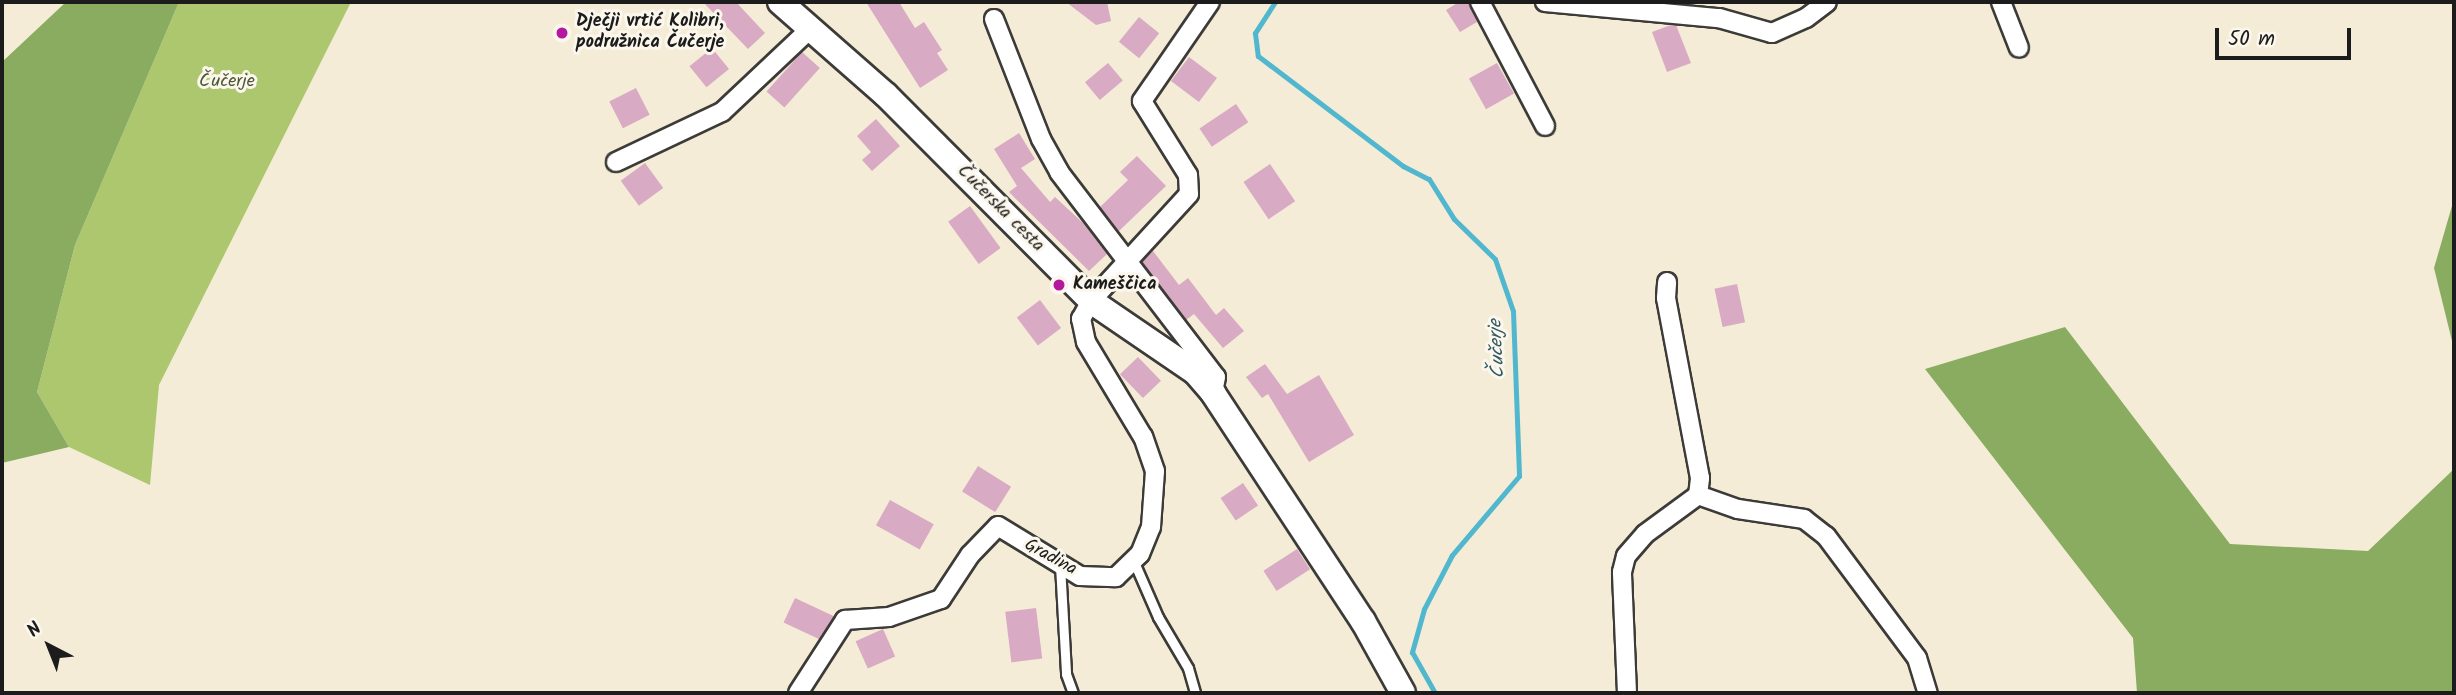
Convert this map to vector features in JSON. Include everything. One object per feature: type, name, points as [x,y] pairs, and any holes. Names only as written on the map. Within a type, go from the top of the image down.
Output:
[{"type":"street","name":"Čučerska cesta","points":[[780,2],[886,94],[1091,301],[1195,372],[1213,393],[1363,621],[1403,693]]},
{"type":"street","points":[[1134,562],[1151,527],[1155,471],[1143,438],[1086,342],[1081,319],[1091,301],[1189,194],[1188,175],[1142,101],[1210,2]]},
{"type":"street","points":[[1480,2],[1545,126]]},
{"type":"street","points":[[1545,2],[1719,18],[1772,33],[1806,18],[1827,2]]},
{"type":"street","points":[[2001,2],[2019,48]]},
{"type":"street","points":[[994,19],[1041,139],[1084,208],[1216,377],[1213,393]]},
{"type":"street","points":[[616,162],[722,112],[810,29]]},
{"type":"street","points":[[1627,693],[1622,572],[1626,556],[1645,534],[1698,495],[1700,478],[1669,311],[1667,282]]},
{"type":"street","points":[[1698,495],[1738,509],[1804,519],[1826,536],[1917,658],[1928,693]]},
{"type":"street","name":"Gradina","points":[[798,693],[845,620],[889,617],[941,599],[970,555],[998,526],[1080,576],[1116,577],[1134,562]]},
{"type":"lane","points":[[1134,562],[1188,668],[1195,693]]},
{"type":"lane","points":[[1060,565],[1066,674],[1073,693]]},
{"type":"green space","points":[[66,2],[179,2],[75,245],[37,392],[69,447],[2,463],[2,62]]},
{"type":"green space","name":"Čučerje","points":[[179,2],[351,2],[159,385],[150,485],[69,447],[37,392],[75,245]]},
{"type":"green space","points":[[2454,199],[2454,349],[2434,268]]},
{"type":"green space","points":[[2065,327],[2230,544],[2368,551],[2454,469],[2454,693],[2137,693],[2133,638],[1925,369]]},
{"type":"building","points":[[703,2],[736,2],[765,33],[748,49]]},
{"type":"building","points":[[866,2],[899,2],[915,28],[924,22],[942,50],[937,53],[948,70],[920,88]]},
{"type":"building","points":[[1066,2],[1107,2],[1111,21],[1096,25]]},
{"type":"building","points":[[1459,2],[1469,2],[1477,22],[1460,32],[1446,10]]},
{"type":"building","points":[[1139,17],[1159,33],[1139,58],[1119,42]]},
{"type":"building","points":[[1676,25],[1691,63],[1667,72],[1652,32]]},
{"type":"building","points":[[712,48],[729,69],[706,87],[689,66]]},
{"type":"building","points":[[802,52],[820,68],[784,107],[767,91]]},
{"type":"building","points":[[1189,57],[1217,78],[1199,102],[1171,81]]},
{"type":"building","points":[[1108,63],[1123,81],[1100,100],[1085,82]]},
{"type":"building","points":[[1497,63],[1514,94],[1486,109],[1469,79]]},
{"type":"building","points":[[636,88],[650,115],[623,128],[609,102]]},
{"type":"building","points":[[1236,104],[1248,122],[1212,147],[1200,129]]},
{"type":"building","points":[[876,119],[900,146],[872,171],[862,160],[871,152],[857,136]]},
{"type":"building","points":[[1019,133],[1035,159],[1021,168],[1050,202],[1055,197],[1083,223],[1107,254],[1089,271],[1009,192],[1017,186],[994,149]]},
{"type":"building","points":[[1137,156],[1166,186],[1119,231],[1100,207],[1128,180],[1120,172]]},
{"type":"building","points":[[645,163],[663,188],[639,206],[621,181]]},
{"type":"building","points":[[1270,164],[1295,201],[1269,219],[1243,182]]},
{"type":"building","points":[[970,206],[1001,248],[979,264],[948,222]]},
{"type":"building","points":[[1153,251],[1179,285],[1188,278],[1216,315],[1224,308],[1244,331],[1223,348],[1194,314],[1186,320],[1142,262]]},
{"type":"building","points":[[1737,284],[1745,322],[1723,327],[1715,289]]},
{"type":"building","points":[[1040,300],[1061,328],[1038,345],[1017,317]]},
{"type":"building","points":[[1138,357],[1161,381],[1143,398],[1120,374]]},
{"type":"building","points":[[1265,364],[1287,394],[1319,375],[1354,435],[1309,462],[1268,394],[1262,398],[1246,377]]},
{"type":"building","points":[[978,466],[1011,487],[995,512],[962,491]]},
{"type":"building","points":[[1243,483],[1258,505],[1236,520],[1221,498]]},
{"type":"building","points":[[890,500],[934,524],[920,550],[876,525]]},
{"type":"building","points":[[1297,549],[1310,569],[1277,591],[1263,571]]},
{"type":"building","points":[[795,598],[834,616],[823,641],[784,622]]},
{"type":"building","points":[[1036,608],[1042,659],[1011,662],[1005,612]]},
{"type":"building","points":[[883,629],[895,656],[868,669],[856,641]]},
{"type":"waterway","name":"Čučerje","points":[[1275,2],[1255,33],[1258,56],[1403,166],[1429,179],[1454,219],[1495,259],[1513,311],[1519,476],[1452,555],[1424,609],[1412,652],[1435,693]]},
{"type":"place","name":"Dječji vrtić Kolibri, podružnica Čučerje","points":[[562,33]]},
{"type":"place","name":"Kameščica","points":[[1059,285]]}]
